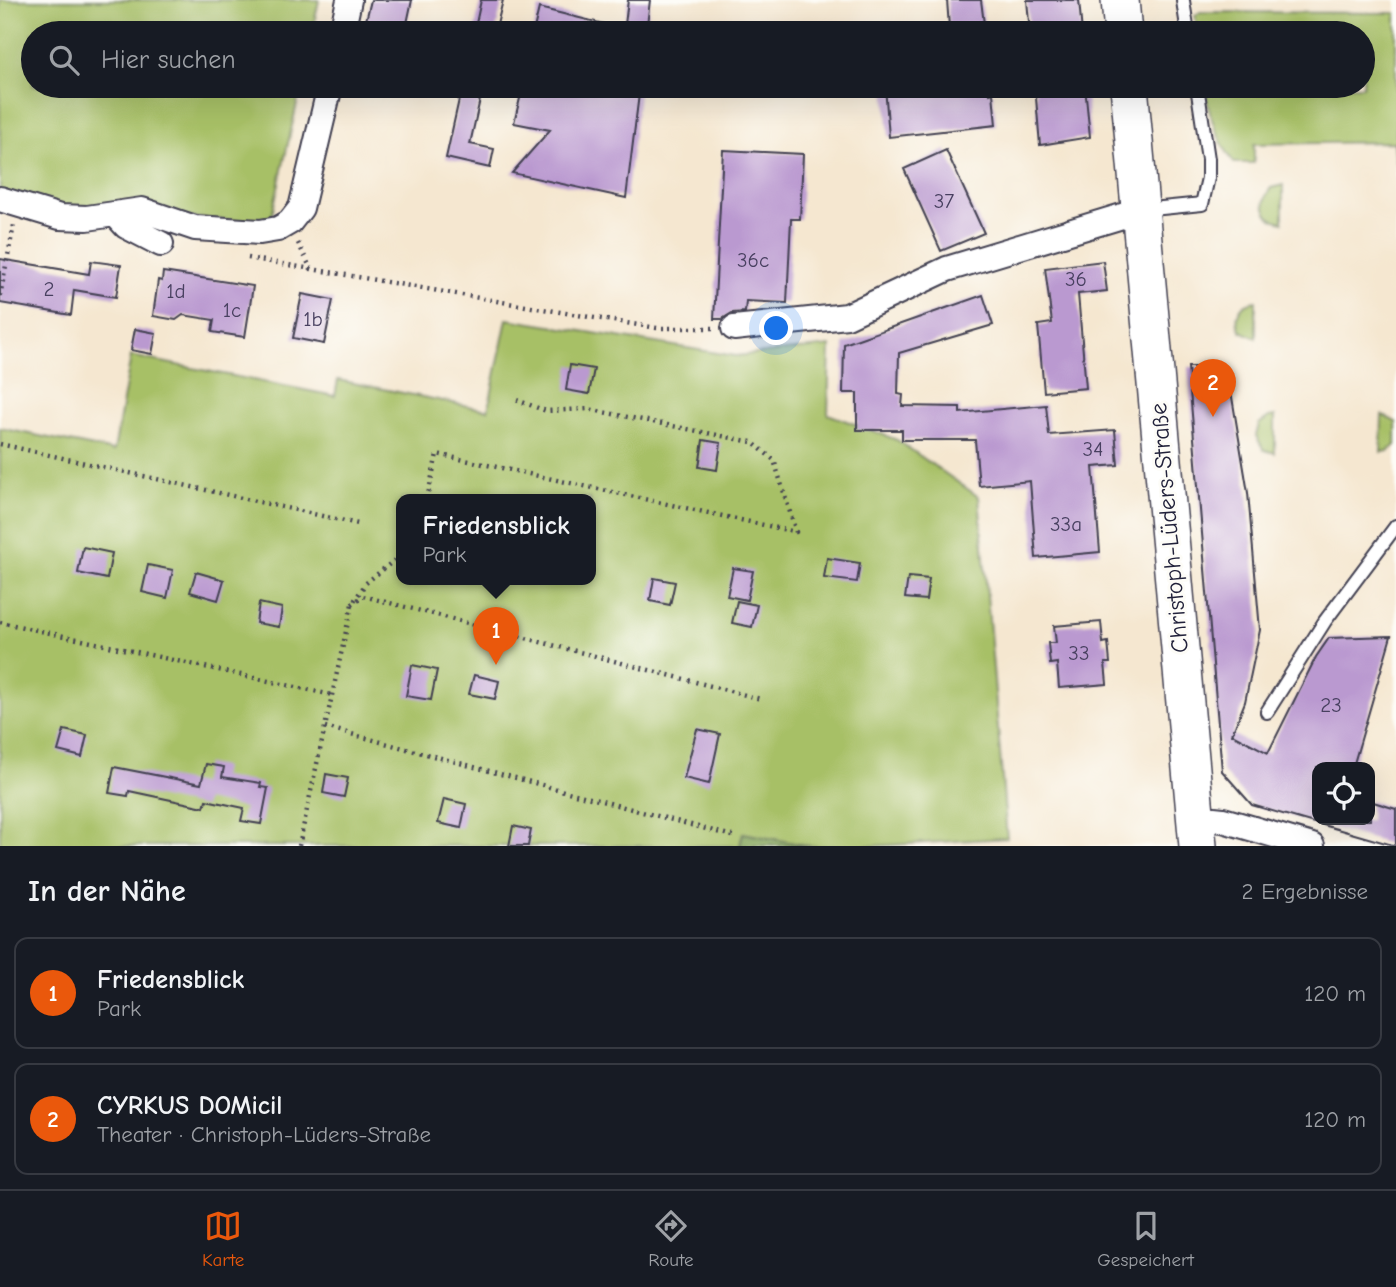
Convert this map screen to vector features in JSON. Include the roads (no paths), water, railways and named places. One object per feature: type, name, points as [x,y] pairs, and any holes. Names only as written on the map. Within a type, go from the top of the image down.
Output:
[{"type":"street","points":[[345,21],[349,0]]},
{"type":"street","points":[[1120,0],[1122,21]]},
{"type":"street","points":[[10,202],[60,217],[87,218],[142,210],[187,226],[219,231],[260,232],[278,229],[290,222],[301,208],[327,98]]},
{"type":"street","name":"Christoph-Lüders-Straße","points":[[1130,98],[1197,832]]},
{"type":"street","points":[[734,328],[847,316],[947,269],[1142,210]]},
{"type":"street","points":[[116,215],[126,226],[161,244]]},
{"type":"street","points":[[1197,832],[1223,820],[1312,846]]},
{"type":"lane","points":[[1183,1],[1186,21]]},
{"type":"lane","points":[[1142,210],[1202,204],[1209,178],[1199,98]]},
{"type":"lane","points":[[1266,712],[1325,621],[1396,526]]},
{"type":"place","name":"CYRKUS DOMicil","points":[[1213,417]]},
{"type":"place","name":"Friedensblick","points":[[496,665]]}]
